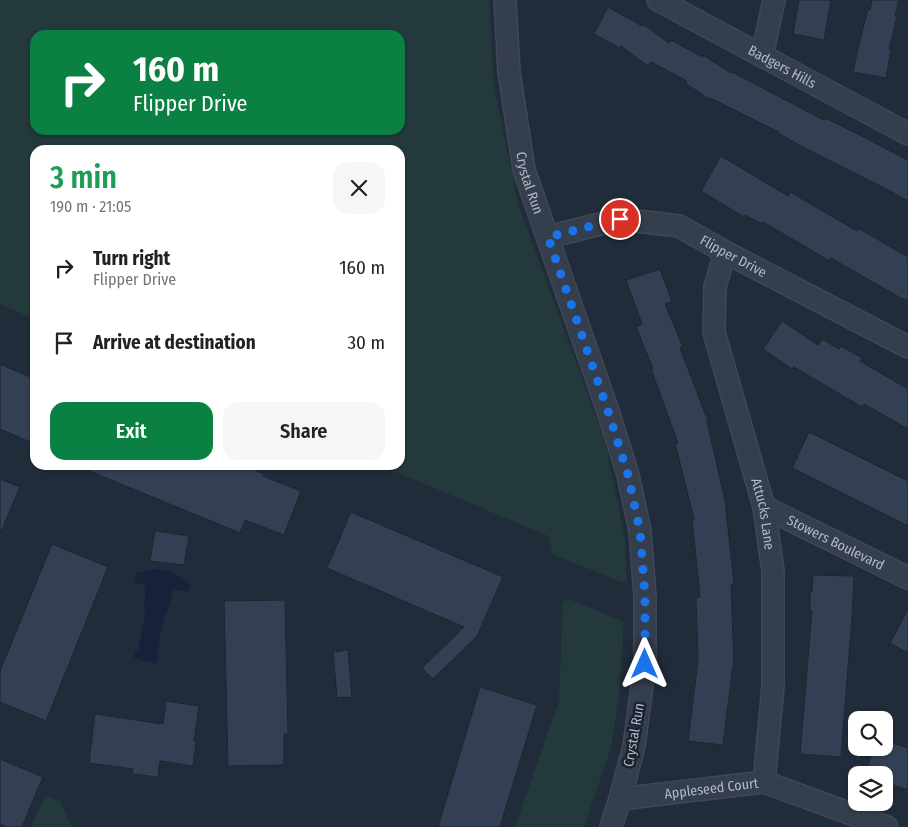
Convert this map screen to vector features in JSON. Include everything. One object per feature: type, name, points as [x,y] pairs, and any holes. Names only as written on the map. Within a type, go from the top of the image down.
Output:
[{"type":"street","name":"Crystal Run","points":[[505,0],[509,72],[524,170],[609,414],[628,475],[640,531],[645,596],[645,664],[634,746],[611,827]]},
{"type":"street","name":"Badgers Hills","points":[[658,0],[762,56],[907,128]]},
{"type":"street","points":[[762,56],[774,0]]},
{"type":"street","name":"Flipper Drive","points":[[548,237],[620,219],[679,226],[908,347]]},
{"type":"street","name":"Attucks Lane","points":[[726,252],[715,287],[714,332],[764,507],[773,571],[773,686],[764,782]]},
{"type":"street","name":"Stowers Boulevard","points":[[764,507],[908,578]]},
{"type":"street","name":"Appleseed Court","points":[[620,799],[764,782],[887,827]]},
{"type":"green space","points":[[0,0],[489,0],[494,87],[519,207],[605,441],[625,540],[627,584],[552,554],[548,536],[392,470],[405,470],[405,145],[30,145],[30,317],[0,304]]},
{"type":"green space","points":[[569,599],[624,622],[619,695],[611,747],[584,827],[515,827],[559,701],[563,602]]},
{"type":"green space","points":[[46,796],[60,801],[72,827],[30,827]]},
{"type":"water","points":[[160,569],[173,572],[190,584],[188,592],[174,589],[167,613],[165,613],[156,664],[134,658],[136,650],[138,651],[146,609],[143,608],[146,585],[134,582],[136,573]]},
{"type":"building","points":[[799,0],[831,0],[824,40],[793,34]]},
{"type":"building","points":[[872,0],[899,0],[889,49],[891,50],[886,78],[853,72],[868,9],[870,10]]},
{"type":"building","points":[[608,7],[642,26],[643,24],[669,43],[671,40],[702,57],[703,55],[731,73],[824,120],[826,118],[908,160],[908,201],[803,147],[779,132],[709,99],[685,83],[687,81],[651,62],[648,66],[621,46],[620,48],[594,34]]},
{"type":"building","points":[[721,156],[788,196],[790,192],[857,231],[858,228],[908,257],[908,301],[831,258],[830,261],[763,222],[762,224],[745,215],[744,217],[701,191]]},
{"type":"building","points":[[660,269],[672,302],[665,304],[683,347],[680,348],[708,421],[725,500],[734,584],[731,584],[734,665],[723,745],[688,741],[698,660],[696,598],[700,597],[692,519],[694,519],[675,443],[678,443],[651,369],[653,369],[636,327],[642,324],[626,280]]},
{"type":"building","points":[[782,321],[818,345],[822,339],[839,349],[841,346],[862,358],[860,361],[908,389],[908,429],[864,404],[862,407],[794,367],[792,369],[763,349]]},
{"type":"building","points":[[0,364],[30,377],[30,442],[0,429]]},
{"type":"building","points":[[809,432],[908,481],[908,526],[792,468]]},
{"type":"building","points":[[87,470],[255,470],[264,474],[263,476],[301,491],[284,535],[245,520],[240,533]]},
{"type":"building","points":[[0,479],[20,487],[0,534]]},
{"type":"building","points":[[351,512],[503,577],[477,636],[433,679],[422,668],[464,627],[327,568]]},
{"type":"building","points":[[155,531],[189,536],[184,565],[150,561]]},
{"type":"building","points":[[52,544],[108,567],[46,721],[0,702],[0,671]]},
{"type":"building","points":[[813,575],[854,576],[841,757],[800,754],[812,611],[810,610],[810,592],[812,592]]},
{"type":"building","points":[[285,600],[288,734],[284,734],[284,765],[228,766],[224,601]]},
{"type":"building","points":[[908,609],[908,653],[890,643]]},
{"type":"building","points":[[348,650],[352,697],[337,698],[333,652]]},
{"type":"building","points":[[480,687],[537,705],[500,827],[438,827]]},
{"type":"building","points":[[166,701],[199,706],[193,766],[160,761],[158,777],[132,774],[133,769],[89,763],[95,714],[163,724]]},
{"type":"building","points":[[893,743],[908,748],[908,790],[893,785],[893,766],[868,766],[871,756],[893,756]]},
{"type":"building","points":[[0,759],[43,777],[22,827],[7,827],[0,824]]},
{"type":"route","points":[[620,219],[548,237],[628,475],[640,531],[645,596],[645,664]]}]
